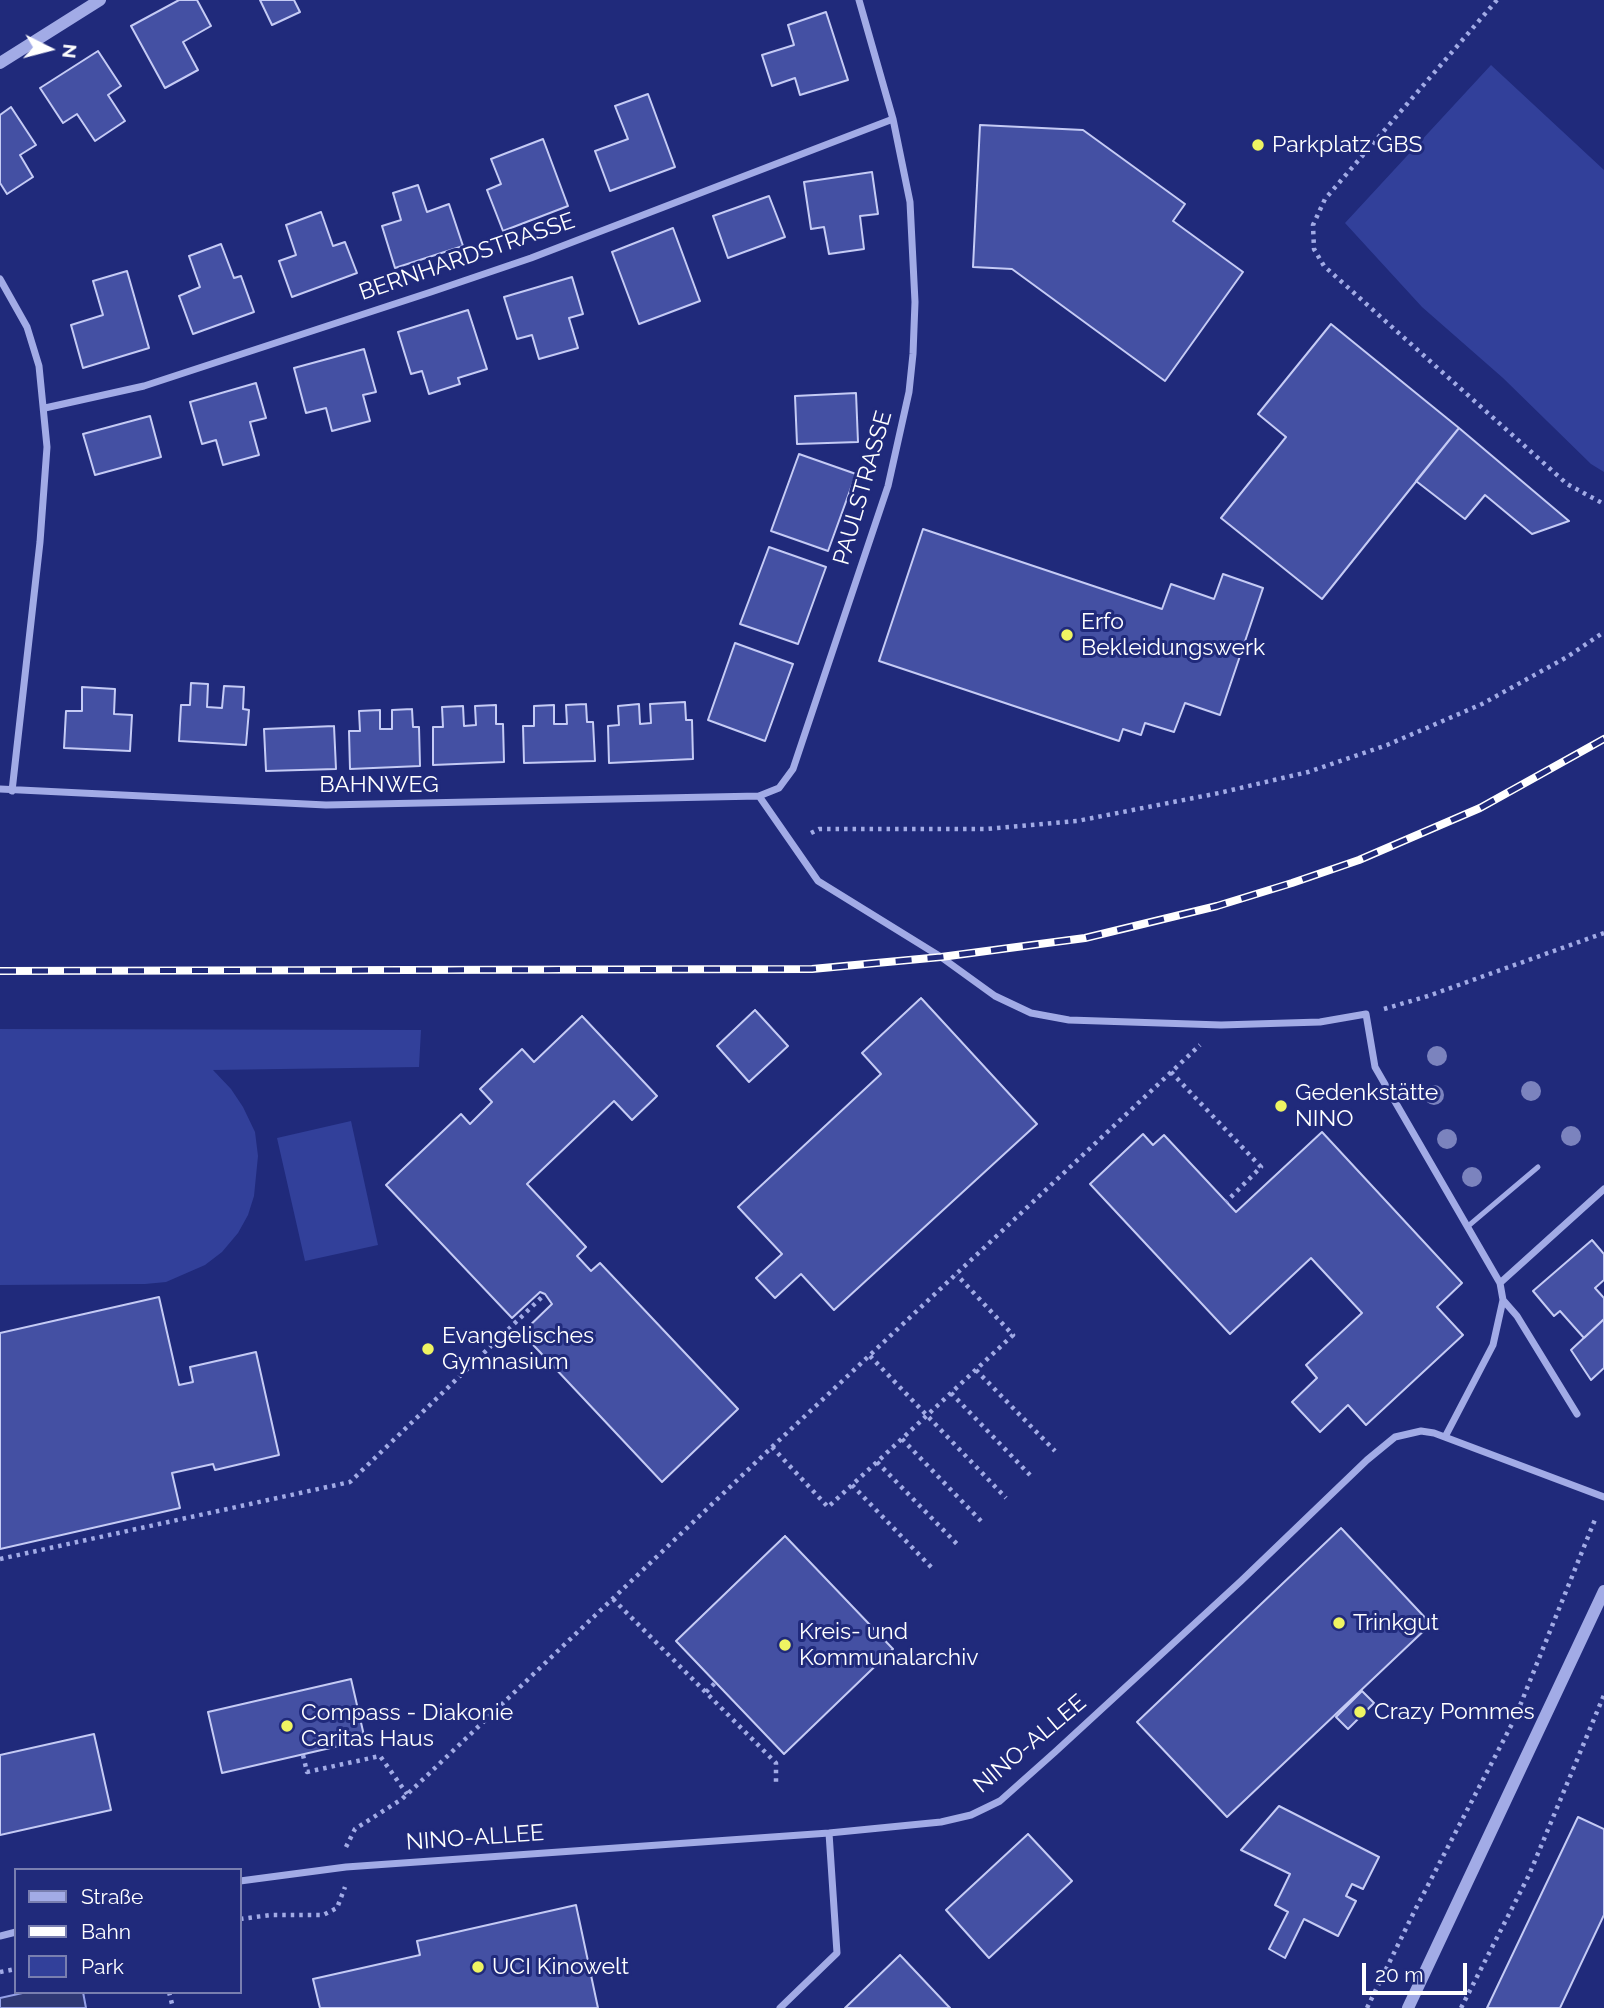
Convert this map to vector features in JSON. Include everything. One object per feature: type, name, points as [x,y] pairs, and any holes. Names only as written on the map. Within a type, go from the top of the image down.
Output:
[{"type":"street","points":[[0,63],[100,0]]},
{"type":"street","name":"PAULSTRASSE","points":[[759,796],[779,788],[793,769],[888,486],[909,392],[915,302],[910,202],[893,119],[859,0]]},
{"type":"street","name":"BERNHARDSTRASSE","points":[[45,408],[144,386],[443,288],[531,258],[893,119]]},
{"type":"street","points":[[0,279],[27,327],[39,366],[47,447],[40,542],[12,791]]},
{"type":"street","name":"BAHNWEG","points":[[0,789],[326,805],[759,796]]},
{"type":"street","points":[[759,796],[818,881],[941,957],[1013,1006],[1047,1017],[1069,1020],[1221,1025],[1309,1023],[1366,1014],[1375,1067],[1500,1283],[1503,1300],[1493,1345],[1446,1437]]},
{"type":"street","points":[[1500,1283],[1604,1189]]},
{"type":"street","points":[[1503,1300],[1517,1316],[1577,1414]]},
{"type":"street","name":"NINO-ALLEE","points":[[242,1881],[346,1867],[829,1833],[941,1822],[971,1815],[1000,1801],[1231,1590],[1384,1444],[1395,1437],[1421,1431],[1446,1437],[1604,1497]]},
{"type":"street","points":[[1408,2008],[1604,1591]]},
{"type":"street","points":[[780,2008],[837,1953],[829,1833]]},
{"type":"lane","points":[[1467,1227],[1538,1167]]},
{"type":"path","points":[[1497,0],[1325,199],[1313,225],[1314,249],[1324,266],[1567,484],[1604,504]]},
{"type":"path","points":[[790,842],[819,829],[985,829],[1077,821],[1308,772],[1387,746],[1482,704],[1567,657],[1604,632]]},
{"type":"path","points":[[1366,1014],[1429,996],[1604,933]]},
{"type":"path","points":[[242,1919],[271,1915],[323,1915],[337,1908],[342,1899],[346,1843],[355,1829],[407,1794],[1221,1025]]},
{"type":"path","points":[[1171,1072],[1261,1167],[1226,1202]]},
{"type":"path","points":[[772,1447],[828,1507],[927,1416],[1013,1335],[957,1275]]},
{"type":"path","points":[[0,1559],[350,1482],[545,1294]]},
{"type":"path","points":[[870,1356],[1006,1498]]},
{"type":"path","points":[[976,1370],[1055,1451]]},
{"type":"path","points":[[951,1393],[1030,1475]]},
{"type":"path","points":[[902,1439],[981,1521]]},
{"type":"path","points":[[877,1462],[957,1544]]},
{"type":"path","points":[[852,1485],[932,1567]]},
{"type":"path","points":[[1367,2008],[1516,1716],[1598,1512]]},
{"type":"path","points":[[613,1599],[776,1763],[776,1785]]},
{"type":"path","points":[[706,1692],[716,1682]]},
{"type":"path","points":[[1461,2008],[1529,1875],[1604,1695]]},
{"type":"path","points":[[303,1755],[307,1772],[380,1756],[407,1794]]},
{"type":"green space","points":[[1491,65],[1604,170],[1604,472],[1591,464],[1503,378],[1422,307],[1345,223]]},
{"type":"green space","points":[[0,1029],[421,1030],[419,1067],[213,1070],[243,1107],[255,1132],[258,1156],[254,1196],[248,1215],[238,1233],[222,1252],[205,1265],[166,1282],[0,1285]]},
{"type":"green space","points":[[351,1121],[378,1245],[305,1261],[277,1138]]},
{"type":"water","points":[[18,1994],[83,1994],[86,2008],[0,2008],[0,1998]]},
{"type":"building","points":[[179,0],[197,0],[211,26],[183,42],[198,70],[165,88],[131,26]]},
{"type":"building","points":[[260,0],[294,0],[300,12],[272,25]]},
{"type":"building","points":[[826,12],[848,80],[800,95],[795,78],[772,86],[762,55],[794,45],[788,25]]},
{"type":"building","points":[[98,51],[121,86],[108,95],[125,121],[95,141],[77,114],[63,123],[40,88]]},
{"type":"building","points":[[648,94],[675,167],[610,191],[595,151],[628,139],[615,106]]},
{"type":"building","points":[[11,107],[36,145],[20,155],[33,177],[7,194],[0,183],[0,115]]},
{"type":"building","points":[[980,125],[1083,130],[1185,204],[1173,221],[1243,272],[1165,381],[1012,269],[973,267]]},
{"type":"building","points":[[543,139],[568,206],[503,231],[487,190],[501,184],[491,159]]},
{"type":"building","points":[[872,172],[878,214],[860,216],[864,249],[829,254],[824,227],[811,229],[804,182]]},
{"type":"building","points":[[418,185],[427,212],[449,204],[463,246],[395,268],[382,226],[401,220],[393,193]]},
{"type":"building","points":[[769,196],[785,237],[728,258],[713,216]]},
{"type":"building","points":[[321,212],[333,246],[345,242],[357,273],[292,297],[279,261],[296,255],[286,225]]},
{"type":"building","points":[[673,228],[700,301],[639,324],[612,252]]},
{"type":"building","points":[[221,244],[234,278],[241,276],[254,312],[193,334],[179,296],[200,287],[189,256]]},
{"type":"building","points":[[127,271],[149,348],[83,368],[71,325],[103,315],[93,281]]},
{"type":"building","points":[[572,277],[583,314],[569,318],[578,348],[539,359],[532,335],[517,339],[504,297]]},
{"type":"building","points":[[468,310],[487,369],[458,378],[460,384],[429,394],[422,371],[411,374],[398,332]]},
{"type":"building","points":[[1331,324],[1459,428],[1322,599],[1221,518],[1286,437],[1258,414]]},
{"type":"building","points":[[364,349],[376,392],[363,395],[370,421],[332,431],[326,408],[306,413],[294,368]]},
{"type":"building","points":[[256,383],[266,418],[250,422],[259,455],[223,465],[216,440],[202,444],[190,402]]},
{"type":"building","points":[[856,393],[858,442],[797,444],[795,396]]},
{"type":"building","points":[[150,416],[161,457],[95,475],[83,434]]},
{"type":"building","points":[[1459,428],[1569,521],[1532,534],[1485,495],[1465,519],[1416,481]]},
{"type":"building","points":[[799,454],[856,474],[828,551],[771,531]]},
{"type":"building","name":"Erfo Bekleidungswerk","points":[[923,529],[1162,609],[1171,584],[1214,599],[1223,574],[1263,588],[1220,715],[1185,703],[1174,732],[1145,723],[1141,735],[1123,729],[1119,741],[879,661]]},
{"type":"building","points":[[769,547],[826,567],[798,644],[740,624]]},
{"type":"building","points":[[735,643],[793,664],[765,741],[708,720]]},
{"type":"building","points":[[191,683],[208,684],[207,707],[222,708],[224,686],[244,687],[243,709],[249,710],[246,745],[179,741],[181,705],[190,705]]},
{"type":"building","points":[[82,687],[115,689],[114,714],[132,715],[130,751],[64,748],[66,711],[82,711]]},
{"type":"building","points":[[685,702],[686,720],[692,720],[693,759],[609,763],[608,726],[619,725],[618,706],[639,704],[640,724],[651,723],[650,704]]},
{"type":"building","points":[[586,704],[587,722],[593,722],[595,761],[524,763],[523,726],[534,726],[534,706],[554,705],[554,724],[567,724],[566,705]]},
{"type":"building","points":[[496,705],[496,724],[503,724],[504,762],[433,765],[433,727],[443,727],[442,707],[463,706],[464,726],[476,725],[475,706]]},
{"type":"building","points":[[412,709],[413,727],[419,727],[420,766],[350,769],[349,731],[360,731],[359,711],[380,710],[380,729],[392,729],[392,710]]},
{"type":"building","points":[[334,726],[336,769],[266,771],[264,729]]},
{"type":"building","points":[[921,998],[1037,1124],[834,1310],[801,1274],[775,1298],[756,1278],[782,1254],[738,1207],[881,1074],[862,1053]]},
{"type":"building","points":[[755,1010],[788,1046],[749,1082],[717,1046]]},
{"type":"building","points":[[582,1016],[657,1096],[632,1120],[614,1101],[527,1184],[586,1247],[577,1256],[591,1271],[600,1263],[738,1409],[662,1482],[522,1333],[552,1304],[545,1294],[540,1292],[512,1318],[386,1185],[461,1114],[470,1124],[492,1102],[480,1089],[522,1049],[534,1062]]},
{"type":"building","points":[[1322,1132],[1462,1283],[1437,1307],[1463,1335],[1366,1425],[1348,1405],[1320,1432],[1292,1402],[1317,1378],[1306,1365],[1362,1313],[1311,1258],[1230,1334],[1090,1184],[1143,1134],[1153,1145],[1164,1135],[1236,1212]]},
{"type":"building","points":[[1592,1240],[1604,1254],[1604,1280],[1595,1288],[1604,1298],[1604,1319],[1584,1338],[1560,1311],[1554,1316],[1533,1291]]},
{"type":"building","points":[[159,1297],[179,1385],[193,1382],[190,1367],[256,1352],[279,1455],[215,1470],[213,1464],[172,1473],[180,1508],[0,1549],[0,1333]]},
{"type":"building","points":[[1604,1319],[1604,1368],[1591,1380],[1571,1350]]},
{"type":"building","points":[[1341,1528],[1431,1624],[1227,1817],[1137,1722]]},
{"type":"building","name":"Kreis- und Kommunalarchiv","points":[[785,1536],[893,1649],[784,1754],[676,1641]]},
{"type":"building","name":"Compass - Diakonie Caritas Haus","points":[[351,1679],[365,1740],[222,1773],[208,1712]]},
{"type":"building","points":[[1362,1691],[1374,1703],[1348,1729],[1336,1717]]},
{"type":"building","points":[[94,1734],[111,1810],[0,1835],[0,1755]]},
{"type":"building","points":[[1279,1806],[1379,1857],[1363,1889],[1352,1884],[1346,1896],[1356,1901],[1338,1936],[1304,1919],[1285,1958],[1269,1949],[1288,1912],[1275,1905],[1290,1874],[1241,1850]]},
{"type":"building","points":[[1578,1817],[1604,1829],[1604,1915],[1560,2008],[1487,2008]]},
{"type":"building","points":[[1028,1834],[1072,1881],[989,1958],[946,1910]]},
{"type":"building","name":"UCI Kinowelt","points":[[576,1905],[598,2008],[320,2008],[313,1979],[420,1955],[417,1941]]},
{"type":"building","points":[[900,1955],[950,2008],[845,2008]]},
{"type":"railway","points":[[0,971],[812,969],[941,957],[1085,938],[1217,906],[1359,860],[1480,808],[1604,739]]},
{"type":"place","name":"Parkplatz GBS","points":[[1258,145]]},
{"type":"place","name":"Erfo Bekleidungswerk","points":[[1067,635]]},
{"type":"place","name":"Gedenkstätte NINO","points":[[1281,1106]]},
{"type":"place","name":"Evangelisches Gymnasium","points":[[428,1349]]},
{"type":"place","name":"Trinkgut","points":[[1339,1623]]},
{"type":"place","name":"Kreis- und Kommunalarchiv","points":[[785,1645]]},
{"type":"place","name":"Crazy Pommes","points":[[1360,1712]]},
{"type":"place","name":"Compass - Diakonie Caritas Haus","points":[[287,1726]]},
{"type":"place","name":"UCI Kinowelt","points":[[478,1967]]}]
